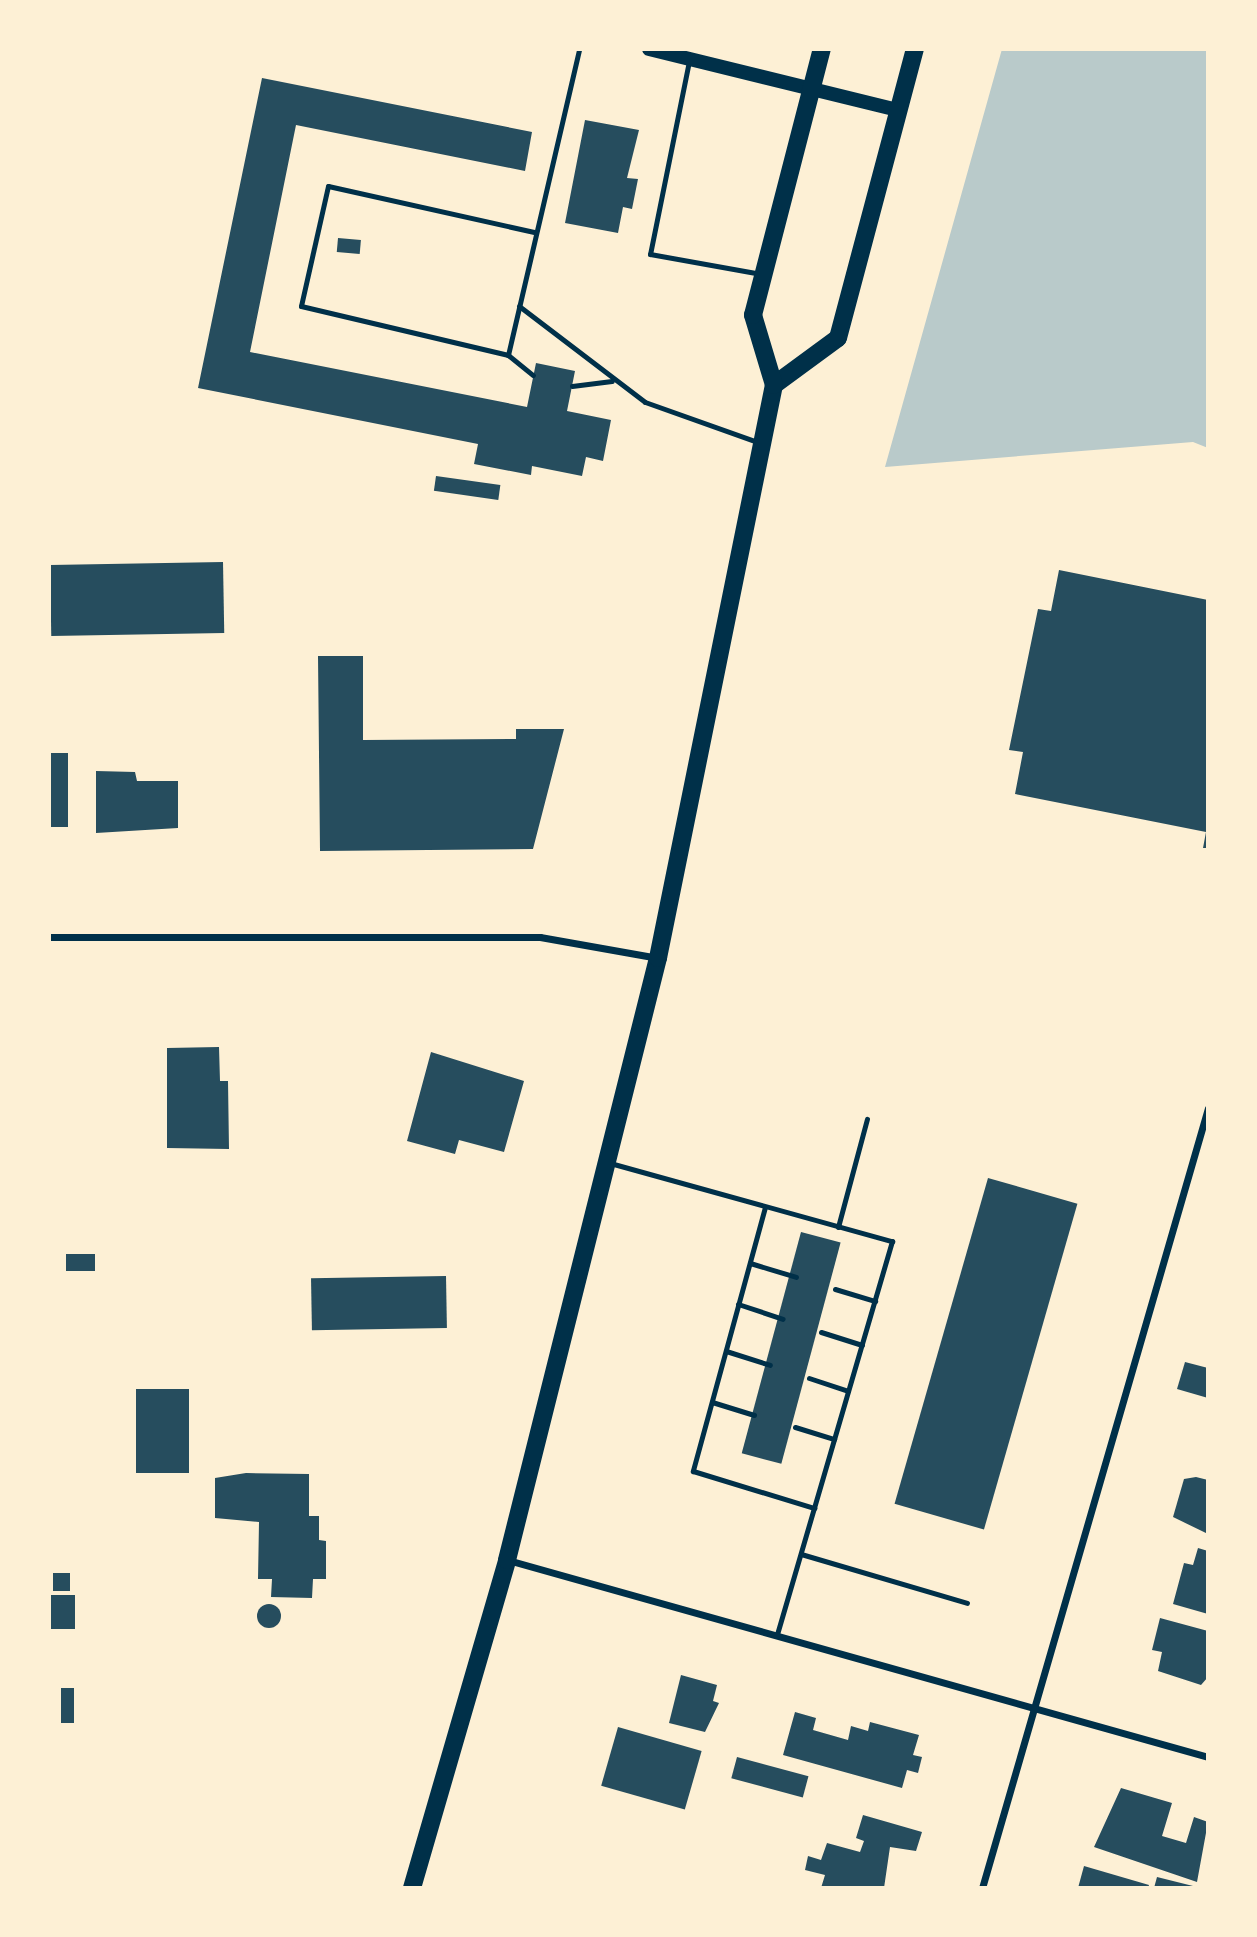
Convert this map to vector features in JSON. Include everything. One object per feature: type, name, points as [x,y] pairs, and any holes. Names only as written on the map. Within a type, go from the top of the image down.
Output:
[{"type":"main road","points":[[649,49],[898,110]]},
{"type":"main road","points":[[412,1888],[508,1560],[658,958],[774,385],[753,315],[822,49]]},
{"type":"main road","points":[[774,385],[838,338],[915,49]]},
{"type":"street","points":[[49,937],[540,937],[658,958]]},
{"type":"street","points":[[982,1888],[1208,1108]]},
{"type":"street","points":[[508,1560],[1208,1757]]},
{"type":"lane","points":[[508,355],[534,232],[579,49]]},
{"type":"lane","points":[[689,59],[650,254],[764,275]]},
{"type":"lane","points":[[533,375],[508,355],[301,306],[328,186],[534,232]]},
{"type":"lane","points":[[519,306],[612,381],[645,402],[762,444]]},
{"type":"lane","points":[[572,386],[612,381]]},
{"type":"lane","points":[[838,1227],[867,1119]]},
{"type":"lane","points":[[607,1162],[892,1241],[777,1635]]},
{"type":"lane","points":[[765,1207],[694,1471],[814,1508]]},
{"type":"lane","points":[[750,1263],[796,1277]]},
{"type":"lane","points":[[835,1289],[875,1301]]},
{"type":"lane","points":[[738,1304],[783,1319]]},
{"type":"lane","points":[[821,1332],[862,1345]]},
{"type":"lane","points":[[726,1351],[770,1365]]},
{"type":"lane","points":[[809,1378],[848,1391]]},
{"type":"lane","points":[[712,1402],[754,1415]]},
{"type":"lane","points":[[795,1427],[834,1439]]},
{"type":"lane","points":[[801,1553],[967,1602]]},
{"type":"shaded area","points":[[1002,49],[1208,49],[1208,448],[1193,442],[885,467]]},
{"type":"building","points":[[262,78],[532,132],[525,171],[296,125],[250,352],[527,407],[536,363],[575,371],[567,411],[611,420],[603,461],[586,457],[582,476],[532,466],[531,475],[474,464],[478,444],[198,388]]},
{"type":"building","points":[[585,120],[639,130],[627,178],[638,179],[632,209],[623,207],[618,233],[565,223]]},
{"type":"building","points":[[338,238],[361,240],[360,254],[337,252]]},
{"type":"building","points":[[436,476],[500,485],[498,500],[434,491]]},
{"type":"building","points":[[223,562],[224,633],[51,636],[50,565]]},
{"type":"building","points":[[1059,570],[1208,600],[1208,848],[1203,848],[1206,832],[1015,794],[1023,752],[1009,750],[1038,609],[1051,611]]},
{"type":"building","points":[[318,656],[363,656],[363,740],[516,739],[516,729],[564,729],[533,849],[320,851]]},
{"type":"building","points":[[49,753],[68,753],[68,827],[49,827]]},
{"type":"building","points":[[96,771],[135,772],[137,781],[178,781],[178,828],[96,833]]},
{"type":"building","points":[[219,1047],[220,1081],[228,1081],[229,1149],[167,1148],[167,1048]]},
{"type":"building","points":[[431,1052],[524,1081],[504,1152],[459,1140],[455,1154],[407,1141]]},
{"type":"building","points":[[988,1178],[1077,1204],[984,1530],[895,1504]]},
{"type":"building","points":[[801,1232],[841,1243],[781,1464],[742,1453]]},
{"type":"building","points":[[66,1254],[95,1254],[95,1271],[66,1271]]},
{"type":"building","points":[[446,1276],[447,1328],[312,1330],[311,1278]]},
{"type":"building","points":[[1185,1362],[1208,1368],[1208,1398],[1177,1389]]},
{"type":"building","points":[[136,1389],[189,1389],[189,1473],[136,1473]]},
{"type":"building","points":[[246,1473],[309,1474],[309,1516],[319,1516],[319,1540],[326,1541],[326,1579],[313,1579],[312,1598],[271,1597],[272,1579],[258,1579],[259,1522],[215,1518],[215,1478]]},
{"type":"building","points":[[1196,1477],[1208,1480],[1208,1534],[1173,1517],[1184,1479]]},
{"type":"building","points":[[1198,1548],[1208,1551],[1208,1614],[1173,1604],[1184,1563],[1193,1565]]},
{"type":"building","points":[[53,1573],[70,1573],[70,1591],[53,1591]]},
{"type":"building","points":[[49,1595],[75,1595],[75,1629],[49,1629]]},
{"type":"building","points":[[269,1604],[278,1607],[281,1616],[278,1625],[269,1628],[260,1625],[257,1616],[260,1607]]},
{"type":"building","points":[[1160,1618],[1208,1631],[1208,1677],[1201,1685],[1158,1671],[1162,1652],[1152,1650]]},
{"type":"building","points":[[681,1675],[717,1685],[713,1701],[719,1703],[705,1732],[669,1723]]},
{"type":"building","points":[[61,1688],[74,1688],[74,1723],[61,1723]]},
{"type":"building","points":[[795,1712],[816,1718],[813,1730],[848,1740],[851,1726],[868,1731],[870,1722],[919,1735],[913,1755],[922,1757],[918,1773],[907,1770],[902,1788],[783,1755]]},
{"type":"building","points":[[618,1727],[702,1751],[685,1810],[601,1786]]},
{"type":"building","points":[[737,1757],[808,1776],[803,1797],[731,1778]]},
{"type":"building","points":[[1121,1788],[1172,1803],[1162,1836],[1186,1843],[1194,1817],[1208,1822],[1197,1882],[1094,1847]]},
{"type":"building","points":[[863,1815],[922,1832],[916,1851],[890,1847],[884,1888],[821,1888],[825,1875],[805,1870],[808,1856],[821,1860],[827,1843],[860,1852],[864,1841],[856,1838]]},
{"type":"building","points":[[1084,1866],[1149,1885],[1148,1888],[1078,1888]]},
{"type":"building","points":[[1157,1877],[1197,1887],[1197,1888],[1154,1888]]}]
